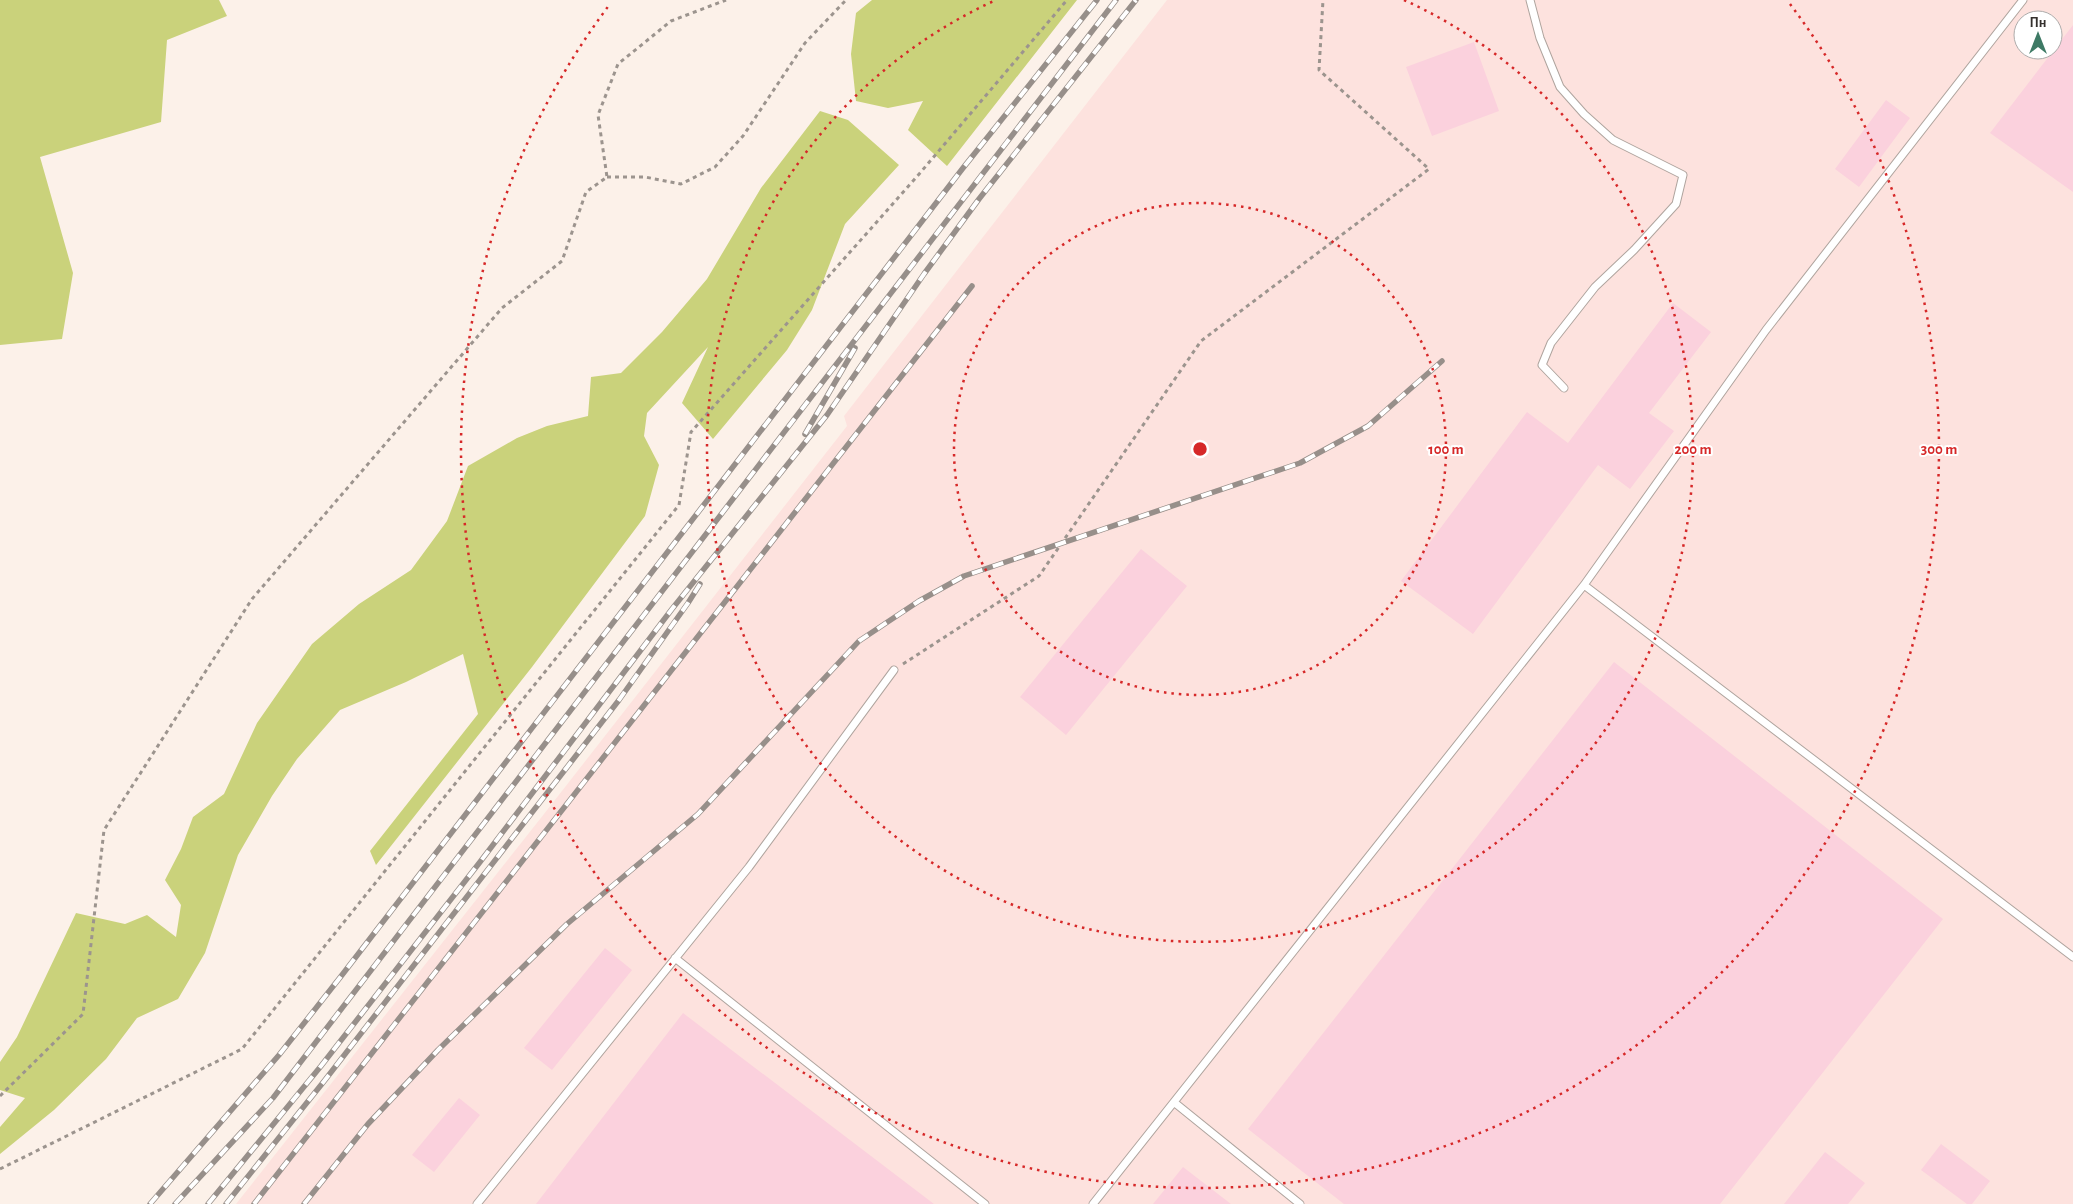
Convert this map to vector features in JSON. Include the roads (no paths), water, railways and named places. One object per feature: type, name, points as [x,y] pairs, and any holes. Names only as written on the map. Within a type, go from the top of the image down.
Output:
[{"type":"lane","points":[[1530,0],[1540,38],[1560,87],[1584,114],[1613,140],[1683,175],[1676,204],[1634,250],[1595,287],[1551,343],[1542,366],[1564,388]]},
{"type":"lane","points":[[1093,1204],[1584,585],[1766,330],[2024,0]]},
{"type":"lane","points":[[1584,585],[2073,957]]},
{"type":"lane","points":[[477,1204],[749,867],[894,670]]},
{"type":"lane","points":[[675,958],[985,1204]]},
{"type":"lane","points":[[1175,1103],[1300,1204]]},
{"type":"railway","points":[[150,1204],[279,1055],[342,975],[963,168],[1097,0]]},
{"type":"railway","points":[[175,1204],[273,1098],[1116,0]]},
{"type":"railway","points":[[208,1204],[321,1066],[480,862],[672,609],[827,415],[924,274],[979,199],[1136,0]]},
{"type":"railway","points":[[254,1204],[972,286]]},
{"type":"railway","points":[[805,434],[855,348]]},
{"type":"railway","points":[[304,1204],[368,1124],[438,1050],[567,924],[698,814],[859,641],[919,601],[964,576],[1300,463],[1368,426],[1442,361]]},
{"type":"railway","points":[[226,1204],[325,1080],[619,700],[700,584]]}]
